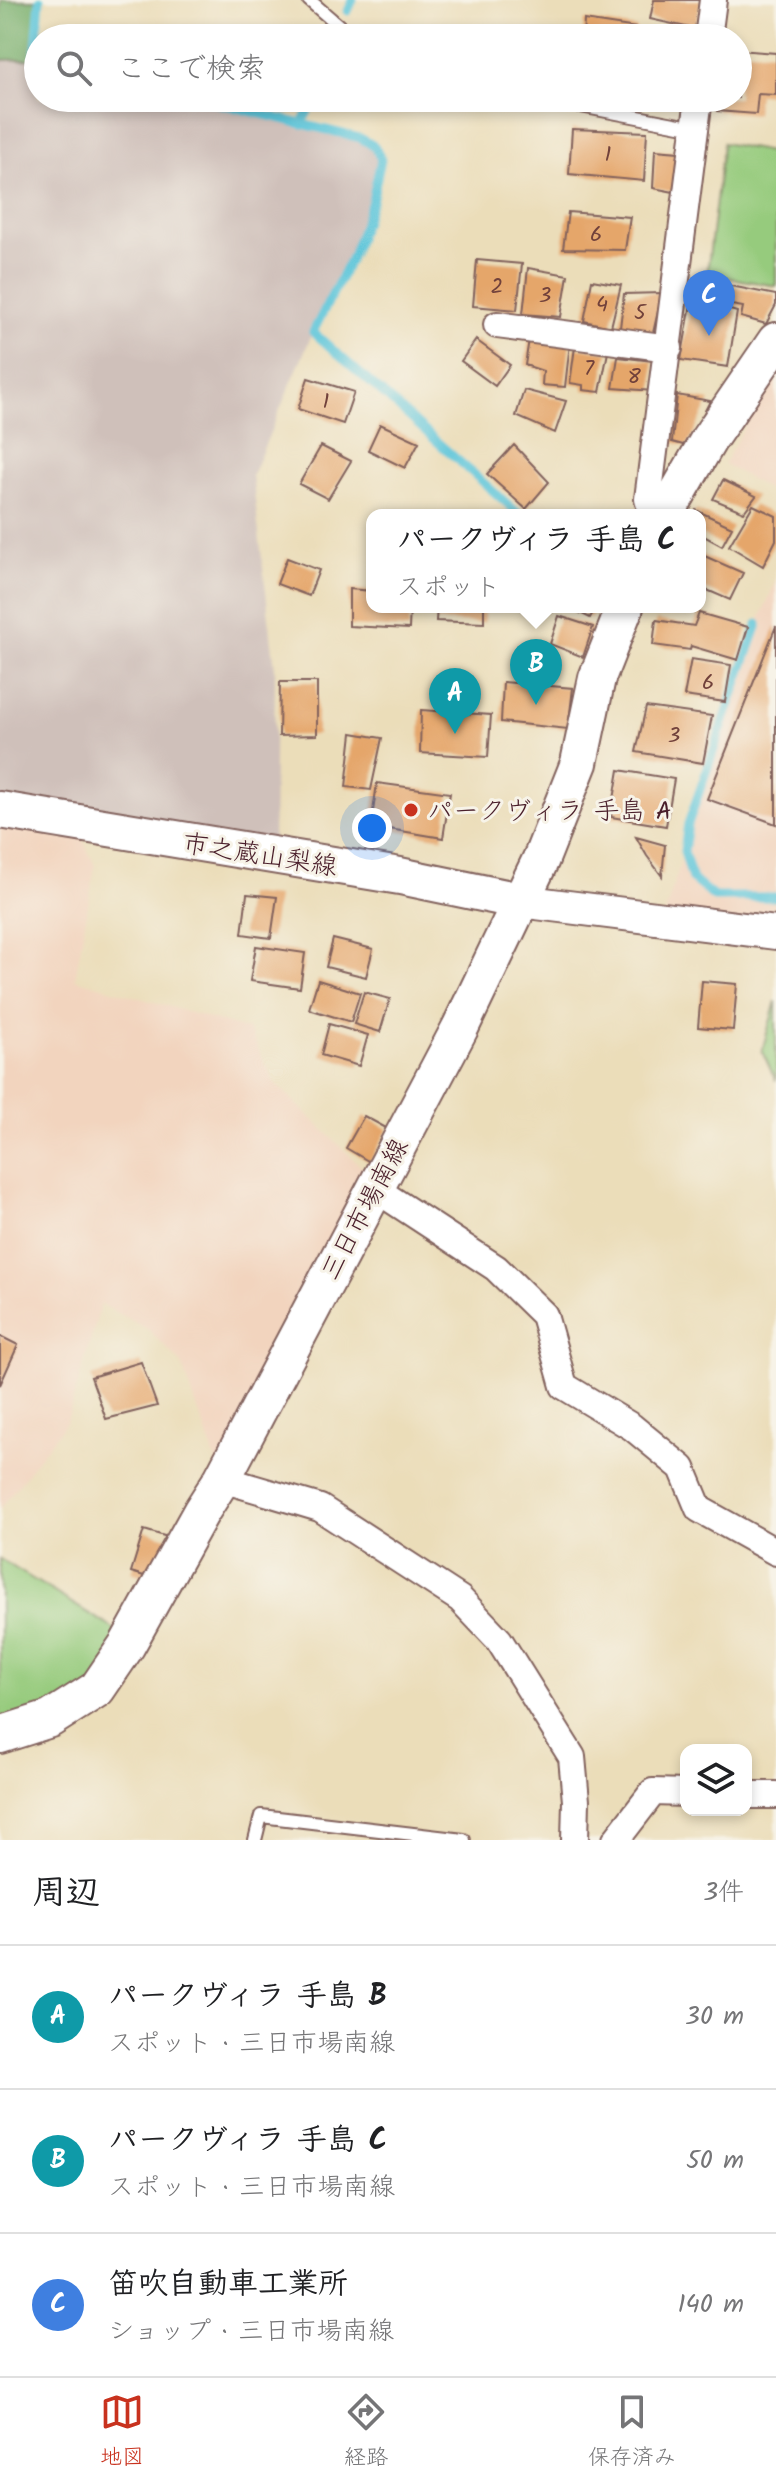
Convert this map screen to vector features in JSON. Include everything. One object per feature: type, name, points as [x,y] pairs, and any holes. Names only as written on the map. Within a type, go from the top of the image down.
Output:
[{"type":"main road","points":[[668,509],[709,439],[776,341]]},
{"type":"main road","name":"三日市場南線","points":[[0,1735],[50,1719],[97,1689],[127,1645],[222,1479],[460,1028],[520,901],[571,789],[597,678],[623,613]]},
{"type":"main road","name":"市之蔵山梨線","points":[[0,810],[400,876],[520,901]]},
{"type":"street","points":[[710,24],[713,0]]},
{"type":"street","points":[[651,509],[648,499],[697,112]]},
{"type":"street","points":[[497,325],[669,348]]},
{"type":"street","points":[[520,901],[776,933]]},
{"type":"street","points":[[374,1188],[496,1268],[544,1315],[564,1386],[632,1427],[682,1468],[699,1509],[776,1552]]},
{"type":"street","points":[[222,1479],[320,1508],[460,1599],[499,1640],[572,1757],[576,1801],[575,1840]]},
{"type":"street","points":[[616,1840],[653,1792],[680,1793]]},
{"type":"street","points":[[752,1795],[776,1795]]},
{"type":"lane","points":[[309,0],[337,24]]},
{"type":"lane","points":[[612,112],[695,128]]},
{"type":"lane","points":[[255,1840],[261,1816],[464,1840]]},
{"type":"shaded area","points":[[24,59],[24,112],[253,112],[360,138],[374,146],[381,159],[372,201],[353,254],[313,332],[252,475],[275,668],[273,856],[0,810],[0,60]]},
{"type":"shaded area","points":[[776,370],[776,494],[724,464]]},
{"type":"shaded area","points":[[776,580],[776,933],[663,920],[684,851],[688,824]]},
{"type":"shaded area","points":[[0,810],[75,823],[95,866],[75,979],[249,1030],[274,1082],[373,1178],[222,1479],[182,1364],[149,1330],[101,1304],[67,1421],[0,1509]]},
{"type":"green space","points":[[1,0],[42,0],[37,24],[24,24],[24,59],[0,60]]},
{"type":"green space","points":[[723,143],[776,153],[776,286],[707,274]]},
{"type":"green space","points":[[776,1001],[776,1081],[762,1051]]},
{"type":"green space","points":[[0,1559],[114,1629],[127,1645],[97,1689],[0,1734]]},
{"type":"building","points":[[654,0],[701,0],[696,24],[672,24],[650,19]]},
{"type":"building","points":[[584,20],[610,24],[584,24]]},
{"type":"building","points":[[752,51],[776,53],[776,95],[758,94],[756,114],[730,112],[752,112]]},
{"type":"building","points":[[572,129],[647,132],[644,181],[569,174]]},
{"type":"building","points":[[655,150],[679,152],[674,192],[653,188]]},
{"type":"building","points":[[568,212],[630,217],[625,250],[563,249]]},
{"type":"building","points":[[477,260],[522,264],[517,310],[473,306]]},
{"type":"building","points":[[528,268],[568,275],[561,317],[523,314]]},
{"type":"building","points":[[592,280],[621,285],[611,327],[584,321]]},
{"type":"building","points":[[695,282],[726,287],[723,308],[737,312],[728,367],[681,360]]},
{"type":"building","points":[[731,286],[776,295],[776,305],[766,324],[741,317],[743,307],[726,304]]},
{"type":"building","points":[[662,293],[653,333],[620,328],[624,294]]},
{"type":"building","points":[[529,339],[570,343],[565,387],[542,385],[543,371],[525,365]]},
{"type":"building","points":[[476,340],[510,365],[495,386],[461,361]]},
{"type":"building","points":[[575,347],[608,352],[600,392],[583,390],[583,385],[570,383]]},
{"type":"building","points":[[618,357],[653,361],[654,391],[613,388]]},
{"type":"building","points":[[308,378],[354,392],[343,424],[298,409]]},
{"type":"building","points":[[524,390],[566,401],[555,433],[516,416]]},
{"type":"building","points":[[677,395],[710,401],[687,446],[672,442]]},
{"type":"building","points":[[380,424],[419,442],[405,468],[368,450]]},
{"type":"building","points":[[514,445],[549,482],[526,509],[487,474]]},
{"type":"building","points":[[321,446],[351,461],[328,499],[299,484]]},
{"type":"building","points":[[723,480],[756,496],[744,512],[713,499]]},
{"type":"building","points":[[753,505],[776,516],[776,540],[763,566],[729,546]]},
{"type":"building","points":[[706,515],[732,527],[722,546],[706,537]]},
{"type":"building","points":[[706,557],[743,573],[730,600],[706,590]]},
{"type":"building","points":[[287,558],[319,570],[309,596],[277,584]]},
{"type":"building","points":[[349,589],[366,590],[366,613],[410,613],[409,629],[349,626]]},
{"type":"building","points":[[437,613],[484,613],[484,623],[436,621]]},
{"type":"building","points":[[699,613],[748,627],[738,660],[691,646],[690,650],[653,645],[656,620],[694,626]]},
{"type":"building","points":[[559,616],[593,627],[583,657],[550,644]]},
{"type":"building","points":[[776,626],[776,824],[707,799]]},
{"type":"building","points":[[691,659],[731,665],[725,702],[684,696]]},
{"type":"building","points":[[280,682],[317,682],[317,735],[279,736]]},
{"type":"building","points":[[503,682],[573,688],[568,729],[501,722]]},
{"type":"building","points":[[646,707],[712,716],[703,763],[636,752]]},
{"type":"building","points":[[421,710],[491,715],[488,757],[420,753]]},
{"type":"building","points":[[352,733],[382,738],[371,790],[346,787]]},
{"type":"building","points":[[619,770],[674,779],[666,826],[611,817]]},
{"type":"building","name":"パークヴィラ 手島 A","points":[[377,783],[450,793],[443,838],[371,826]]},
{"type":"building","points":[[636,837],[665,845],[662,876],[647,856]]},
{"type":"building","points":[[247,894],[277,897],[271,938],[242,934]]},
{"type":"building","points":[[333,939],[373,949],[366,977],[326,967]]},
{"type":"building","points":[[256,946],[305,953],[300,988],[250,981]]},
{"type":"building","points":[[318,980],[360,993],[351,1022],[309,1009]]},
{"type":"building","points":[[702,981],[737,984],[733,1030],[698,1027]]},
{"type":"building","points":[[364,992],[390,999],[380,1032],[354,1024]]},
{"type":"building","points":[[329,1024],[368,1035],[359,1066],[321,1055]]},
{"type":"building","points":[[364,1116],[388,1129],[370,1162],[346,1148]]},
{"type":"building","points":[[0,1336],[18,1345],[0,1385]]},
{"type":"building","points":[[141,1362],[157,1406],[106,1419],[91,1377]]},
{"type":"building","points":[[144,1530],[171,1538],[157,1580],[131,1572]]},
{"type":"waterway","points":[[38,24],[40,0]]},
{"type":"waterway","points":[[348,11],[353,0]]},
{"type":"waterway","points":[[253,112],[360,138],[374,146],[381,159],[372,201],[353,254],[313,332],[513,509]]},
{"type":"waterway","points":[[302,123],[308,112]]},
{"type":"waterway","points":[[758,624],[688,824],[684,851],[692,879],[714,897],[776,897]]},
{"type":"place","name":"笛吹自動車工業所","points":[[709,336]]},
{"type":"place","name":"パークヴィラ 手島 C","points":[[536,705]]},
{"type":"place","name":"パークヴィラ 手島 B","points":[[455,734]]},
{"type":"place","name":"パークヴィラ 手島 A","points":[[411,810]]}]
